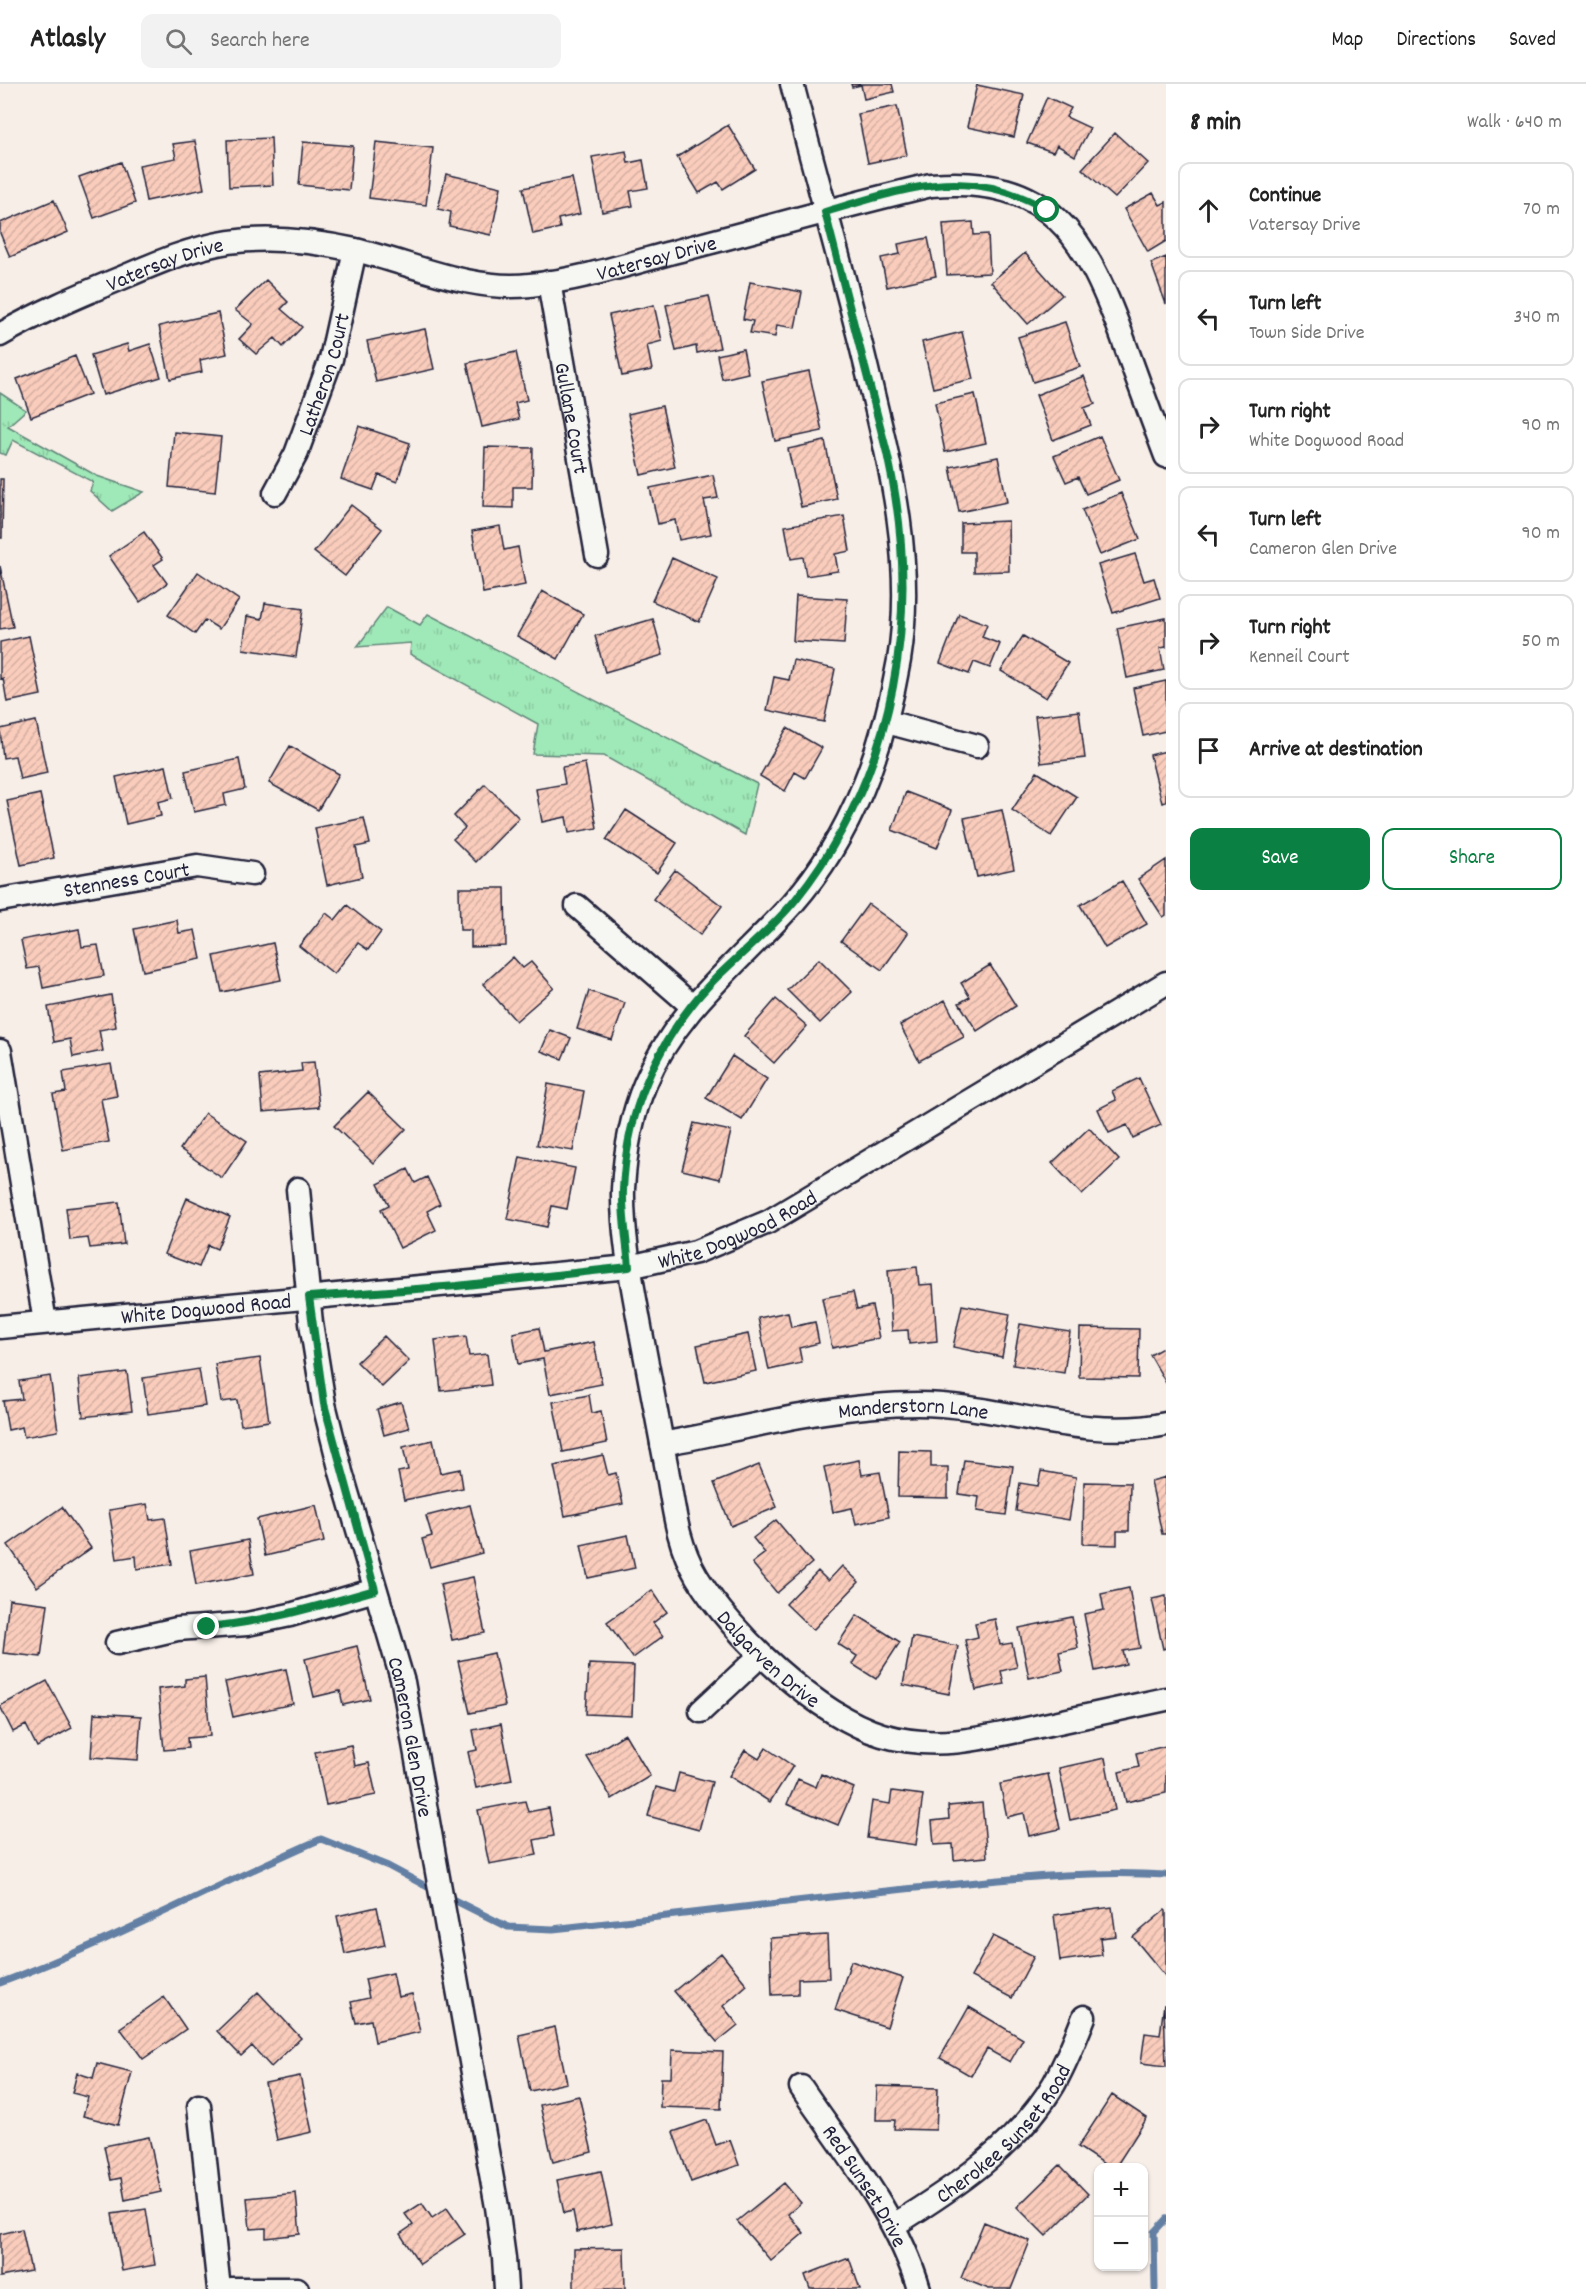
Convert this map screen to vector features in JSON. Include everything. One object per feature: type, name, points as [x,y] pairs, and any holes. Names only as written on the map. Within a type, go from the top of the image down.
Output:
[{"type":"street","name":"Dalgarven Drive","points":[[792,84],[859,337],[898,509],[904,571],[903,620],[887,722],[857,800],[818,869],[794,901],[691,1005],[657,1059],[635,1114],[627,1147],[623,1193],[629,1267],[677,1530],[696,1576],[719,1608],[761,1655],[823,1705],[879,1734],[923,1743],[961,1743],[1166,1699]]},
{"type":"street","name":"Vatersay Drive","points":[[0,335],[27,319],[82,294],[187,252],[228,242],[263,240],[308,242],[355,250],[424,271],[466,280],[529,285],[637,262],[931,185],[958,183],[1006,190],[1047,210],[1073,235],[1094,266],[1166,456]]},
{"type":"street","name":"Latheron Court","points":[[275,493],[296,454],[331,358],[355,250]]},
{"type":"street","name":"Gullane Court","points":[[549,282],[597,555]]},
{"type":"street","points":[[887,722],[977,746]]},
{"type":"street","name":"Stenness Court","points":[[0,900],[197,867],[252,874]]},
{"type":"street","points":[[577,906],[691,1005]]},
{"type":"street","name":"White Dogwood Road","points":[[0,1327],[309,1297],[457,1286],[629,1267],[696,1252],[768,1221],[1166,983]]},
{"type":"street","points":[[0,1051],[45,1322]]},
{"type":"street","name":"Cameron Glen Drive","points":[[298,1189],[309,1297],[324,1404],[403,1682],[422,1778],[496,2207],[506,2289]]},
{"type":"street","name":"Manderstorn Lane","points":[[662,1444],[882,1405],[920,1404],[973,1409],[1108,1429],[1166,1424]]},
{"type":"street","points":[[117,1644],[177,1629],[247,1624],[290,1615],[375,1590]]},
{"type":"street","points":[[701,1711],[761,1655]]},
{"type":"street","name":"Cherokee Sunset Road","points":[[894,2225],[943,2195],[973,2172],[1037,2109],[1068,2056],[1084,2017]]},
{"type":"street","name":"Red Sunset Drive","points":[[801,2087],[894,2225],[911,2262],[919,2289]]},
{"type":"street","points":[[199,2106],[219,2289]]},
{"type":"street","points":[[231,2289],[297,2289]]},
{"type":"green space","points":[[0,393],[26,410],[8,426],[97,476],[144,492],[112,511],[90,491],[93,482],[13,440],[6,455],[0,453]]},
{"type":"green space","points":[[387,607],[420,625],[428,614],[757,784],[745,835],[604,756],[533,754],[538,724],[410,654],[411,643],[357,647]]},
{"type":"building","points":[[851,84],[892,84],[894,92],[864,99],[861,85],[852,87]]},
{"type":"building","points":[[977,85],[1024,95],[1014,137],[967,127]]},
{"type":"building","points":[[1047,97],[1071,108],[1066,117],[1090,128],[1075,156],[1057,145],[1053,152],[1027,143]]},
{"type":"building","points":[[897,106],[907,155],[868,163],[858,114]]},
{"type":"building","points":[[728,125],[755,169],[723,189],[718,182],[699,193],[677,157]]},
{"type":"building","points":[[1115,133],[1148,163],[1115,198],[1082,169]]},
{"type":"building","points":[[271,138],[273,185],[229,187],[227,140]]},
{"type":"building","points":[[195,141],[204,189],[146,201],[139,165],[176,158],[173,144]]},
{"type":"building","points":[[303,142],[353,146],[349,190],[299,185]]},
{"type":"building","points":[[376,142],[433,148],[426,205],[369,198]]},
{"type":"building","points":[[626,151],[628,163],[643,160],[648,188],[630,191],[633,206],[602,212],[592,157]]},
{"type":"building","points":[[121,162],[135,203],[94,218],[79,177]]},
{"type":"building","points":[[446,174],[501,187],[491,235],[449,226],[451,212],[438,209]]},
{"type":"building","points":[[572,178],[580,214],[558,219],[560,228],[533,234],[523,188]]},
{"type":"building","points":[[1153,193],[1160,205],[1166,202],[1166,241],[1148,252],[1124,209]]},
{"type":"building","points":[[54,200],[68,232],[10,257],[0,233],[0,223]]},
{"type":"building","points":[[973,222],[974,235],[988,234],[990,273],[947,275],[943,224]]},
{"type":"building","points":[[928,238],[936,276],[887,287],[881,258],[900,254],[898,244]]},
{"type":"building","points":[[1025,253],[1062,295],[1028,324],[991,282]]},
{"type":"building","points":[[1166,257],[1166,304],[1151,263]]},
{"type":"building","points":[[266,280],[288,302],[281,309],[302,327],[283,347],[275,338],[256,354],[239,339],[253,324],[235,310]]},
{"type":"building","points":[[750,282],[802,292],[795,328],[777,325],[775,337],[750,333],[753,321],[743,319]]},
{"type":"building","points":[[709,296],[720,348],[697,353],[696,346],[676,351],[666,305]]},
{"type":"building","points":[[654,305],[662,341],[647,345],[652,370],[622,376],[609,315]]},
{"type":"building","points":[[218,313],[227,354],[200,360],[202,372],[170,379],[159,326]]},
{"type":"building","points":[[1065,322],[1080,367],[1033,382],[1018,337]]},
{"type":"building","points":[[425,329],[434,369],[376,382],[367,341]]},
{"type":"building","points":[[962,332],[973,379],[933,388],[922,342]]},
{"type":"building","points":[[127,344],[129,351],[150,344],[161,377],[103,395],[91,355]]},
{"type":"building","points":[[743,349],[748,373],[722,379],[717,355]]},
{"type":"building","points":[[516,352],[527,400],[515,403],[519,419],[482,427],[467,363]]},
{"type":"building","points":[[75,356],[90,394],[31,417],[17,379]]},
{"type":"building","points":[[809,371],[822,431],[775,441],[762,381]]},
{"type":"building","points":[[1084,376],[1095,404],[1084,408],[1091,425],[1053,440],[1036,395]]},
{"type":"building","points":[[975,394],[986,443],[945,452],[935,403]]},
{"type":"building","points":[[662,406],[675,467],[641,475],[628,414]]},
{"type":"building","points":[[359,426],[410,443],[397,482],[379,475],[373,490],[341,479]]},
{"type":"building","points":[[174,432],[221,437],[215,492],[169,487]]},
{"type":"building","points":[[1100,436],[1119,480],[1086,494],[1078,477],[1066,482],[1054,456]]},
{"type":"building","points":[[825,441],[837,499],[801,507],[788,449]]},
{"type":"building","points":[[485,447],[533,448],[532,487],[513,487],[513,508],[483,507]]},
{"type":"building","points":[[998,457],[1007,502],[959,512],[950,467]]},
{"type":"building","points":[[713,475],[718,498],[704,500],[711,534],[679,540],[675,520],[658,524],[650,488]]},
{"type":"building","points":[[0,479],[3,479],[2,538],[0,538]]},
{"type":"building","points":[[1121,493],[1140,539],[1100,555],[1082,510]]},
{"type":"building","points":[[351,505],[382,529],[345,576],[314,552]]},
{"type":"building","points":[[844,516],[850,551],[835,554],[838,571],[806,576],[803,557],[791,559],[785,526]]},
{"type":"building","points":[[1008,521],[1009,571],[974,572],[974,552],[961,552],[961,523]]},
{"type":"building","points":[[500,526],[504,550],[518,547],[525,585],[483,593],[472,531]]},
{"type":"building","points":[[144,532],[163,559],[154,565],[167,583],[140,602],[109,556]]},
{"type":"building","points":[[1135,554],[1144,581],[1154,578],[1160,598],[1113,613],[1098,565]]},
{"type":"building","points":[[672,558],[718,579],[699,622],[652,601]]},
{"type":"building","points":[[0,566],[13,627],[0,629]]},
{"type":"building","points":[[198,572],[239,600],[219,629],[205,620],[195,634],[168,615]]},
{"type":"building","points":[[542,591],[583,614],[558,659],[517,636]]},
{"type":"building","points":[[796,596],[847,599],[844,644],[793,641]]},
{"type":"building","points":[[265,603],[303,609],[296,657],[243,649],[247,616],[262,619]]},
{"type":"building","points":[[959,614],[987,624],[982,637],[1000,644],[990,668],[974,662],[969,674],[940,663]]},
{"type":"building","points":[[1166,618],[1166,647],[1160,648],[1164,670],[1127,678],[1117,628]]},
{"type":"building","points":[[653,619],[663,655],[605,672],[595,636]]},
{"type":"building","points":[[29,636],[41,695],[7,702],[3,678],[0,679],[0,642]]},
{"type":"building","points":[[1023,636],[1068,663],[1046,698],[1001,671]]},
{"type":"building","points":[[793,660],[835,669],[824,722],[767,710],[774,677],[789,680]]},
{"type":"building","points":[[1166,681],[1166,731],[1143,736],[1133,688]]},
{"type":"building","points":[[1079,711],[1085,758],[1041,763],[1035,716]]},
{"type":"building","points":[[36,721],[47,773],[20,779],[15,756],[3,758],[0,729]]},
{"type":"building","points":[[787,728],[822,748],[805,778],[795,772],[785,791],[760,776]]},
{"type":"building","points":[[290,746],[339,774],[318,810],[269,783]]},
{"type":"building","points":[[1166,751],[1166,802],[1162,803],[1150,755]]},
{"type":"building","points":[[239,759],[245,789],[224,794],[226,805],[194,812],[185,771]]},
{"type":"building","points":[[585,763],[597,828],[569,833],[566,817],[542,822],[536,789],[565,784],[562,767]]},
{"type":"building","points":[[166,766],[173,798],[158,802],[161,816],[126,824],[116,777]]},
{"type":"building","points":[[1037,772],[1077,797],[1051,836],[1012,810]]},
{"type":"building","points":[[485,784],[519,818],[476,862],[453,839],[465,828],[454,816]]},
{"type":"building","points":[[906,792],[952,810],[937,848],[892,830]]},
{"type":"building","points":[[40,794],[54,858],[21,865],[7,801]]},
{"type":"building","points":[[626,810],[677,843],[657,873],[606,840]]},
{"type":"building","points":[[1002,810],[1014,869],[977,877],[964,818]]},
{"type":"building","points":[[364,818],[370,844],[356,847],[362,877],[327,885],[315,828]]},
{"type":"building","points":[[1166,860],[1166,915],[1163,917],[1138,879]]},
{"type":"building","points":[[675,870],[722,906],[700,935],[653,899]]},
{"type":"building","points":[[1122,881],[1147,924],[1105,948],[1080,905]]},
{"type":"building","points":[[459,888],[505,888],[506,946],[471,947],[471,930],[460,930]]},
{"type":"building","points":[[868,904],[908,933],[882,970],[841,941]]},
{"type":"building","points":[[347,905],[381,932],[368,950],[358,943],[334,974],[299,946],[326,913],[335,920]]},
{"type":"building","points":[[177,920],[179,933],[195,930],[201,959],[143,971],[134,929]]},
{"type":"building","points":[[79,929],[82,947],[98,945],[104,976],[43,988],[39,967],[27,969],[21,940]]},
{"type":"building","points":[[273,943],[281,980],[222,992],[214,956]]},
{"type":"building","points":[[513,957],[523,968],[531,962],[554,988],[516,1021],[483,984]]},
{"type":"building","points":[[819,959],[852,992],[820,1023],[787,990]]},
{"type":"building","points":[[990,965],[1016,1006],[977,1031],[959,1003],[970,997],[961,983]]},
{"type":"building","points":[[589,991],[625,1003],[612,1040],[577,1029]]},
{"type":"building","points":[[111,995],[116,1027],[99,1030],[103,1051],[73,1057],[70,1039],[54,1042],[48,1007]]},
{"type":"building","points":[[776,999],[807,1026],[774,1063],[744,1036]]},
{"type":"building","points":[[945,1000],[964,1037],[919,1061],[900,1025]]},
{"type":"building","points":[[550,1030],[571,1038],[562,1059],[541,1051]]},
{"type":"building","points":[[732,1056],[767,1079],[742,1120],[706,1098]]},
{"type":"building","points":[[314,1062],[319,1107],[263,1112],[260,1076],[302,1071],[301,1063]]},
{"type":"building","points":[[111,1064],[117,1096],[101,1099],[109,1142],[63,1150],[53,1094],[66,1092],[63,1072]]},
{"type":"building","points":[[1139,1078],[1161,1125],[1133,1138],[1127,1125],[1109,1133],[1098,1109],[1116,1100],[1112,1091]]},
{"type":"building","points":[[548,1084],[584,1091],[573,1151],[537,1145]]},
{"type":"building","points":[[368,1092],[406,1129],[373,1163],[334,1126]]},
{"type":"building","points":[[205,1113],[247,1141],[222,1178],[180,1149]]},
{"type":"building","points":[[694,1123],[731,1131],[720,1179],[682,1170]]},
{"type":"building","points":[[1089,1128],[1119,1160],[1082,1195],[1052,1163]]},
{"type":"building","points":[[520,1157],[575,1168],[567,1209],[552,1206],[547,1227],[507,1219]]},
{"type":"building","points":[[408,1169],[415,1183],[427,1177],[440,1204],[427,1211],[436,1230],[400,1248],[381,1209],[389,1205],[378,1184]]},
{"type":"building","points":[[187,1198],[230,1217],[217,1249],[208,1245],[199,1267],[164,1254]]},
{"type":"building","points":[[119,1202],[124,1244],[90,1248],[88,1238],[70,1240],[66,1208]]},
{"type":"building","points":[[917,1267],[919,1285],[933,1284],[937,1341],[909,1344],[908,1330],[892,1331],[888,1270]]},
{"type":"building","points":[[853,1292],[857,1309],[872,1306],[879,1338],[832,1348],[822,1298]]},
{"type":"building","points":[[962,1305],[1010,1314],[1002,1357],[953,1347]]},
{"type":"building","points":[[788,1312],[791,1327],[815,1322],[819,1343],[799,1348],[802,1363],[769,1370],[758,1318]]},
{"type":"building","points":[[1020,1324],[1070,1332],[1064,1373],[1013,1365]]},
{"type":"building","points":[[539,1328],[544,1352],[594,1342],[602,1384],[550,1394],[543,1359],[518,1364],[513,1333]]},
{"type":"building","points":[[1080,1328],[1139,1329],[1138,1378],[1079,1377]]},
{"type":"building","points":[[748,1334],[756,1371],[705,1382],[697,1345]]},
{"type":"building","points":[[384,1336],[409,1361],[382,1387],[357,1362]]},
{"type":"building","points":[[466,1336],[469,1356],[487,1354],[491,1385],[441,1391],[435,1340]]},
{"type":"building","points":[[1166,1346],[1166,1383],[1150,1355]]},
{"type":"building","points":[[260,1358],[269,1421],[241,1425],[237,1400],[221,1402],[215,1364]]},
{"type":"building","points":[[199,1369],[205,1406],[148,1414],[143,1378]]},
{"type":"building","points":[[127,1372],[132,1411],[83,1417],[79,1378]]},
{"type":"building","points":[[50,1376],[58,1431],[24,1437],[22,1427],[8,1430],[3,1401],[22,1399],[19,1381]]},
{"type":"building","points":[[589,1395],[592,1413],[601,1411],[607,1443],[563,1452],[553,1402]]},
{"type":"building","points":[[401,1402],[409,1428],[384,1435],[377,1409]]},
{"type":"building","points":[[433,1440],[440,1473],[460,1469],[463,1488],[404,1500],[398,1472],[408,1470],[403,1447]]},
{"type":"building","points":[[899,1451],[931,1452],[931,1467],[948,1467],[948,1498],[898,1497]]},
{"type":"building","points":[[603,1455],[608,1475],[616,1473],[623,1504],[565,1516],[554,1466]]},
{"type":"building","points":[[859,1460],[862,1475],[880,1472],[889,1517],[856,1524],[852,1508],[833,1512],[824,1467]]},
{"type":"building","points":[[964,1460],[1013,1466],[1006,1515],[977,1511],[979,1497],[959,1494]]},
{"type":"building","points":[[759,1465],[777,1507],[731,1526],[714,1483]]},
{"type":"building","points":[[1041,1471],[1076,1477],[1069,1520],[1016,1511],[1020,1483],[1038,1486]]},
{"type":"building","points":[[1166,1477],[1166,1534],[1162,1534],[1151,1481]]},
{"type":"building","points":[[1084,1482],[1130,1483],[1129,1531],[1117,1531],[1117,1545],[1083,1544]]},
{"type":"building","points":[[147,1504],[150,1520],[165,1518],[172,1564],[137,1569],[136,1556],[117,1559],[109,1510]]},
{"type":"building","points":[[316,1505],[324,1542],[265,1556],[257,1519]]},
{"type":"building","points":[[470,1505],[482,1553],[430,1567],[422,1539],[432,1536],[426,1516]]},
{"type":"building","points":[[62,1507],[91,1548],[37,1587],[8,1545]]},
{"type":"building","points":[[776,1520],[812,1563],[777,1593],[752,1563],[765,1553],[753,1538]]},
{"type":"building","points":[[628,1535],[635,1568],[588,1578],[581,1545]]},
{"type":"building","points":[[248,1540],[254,1574],[196,1585],[190,1551]]},
{"type":"building","points":[[842,1566],[859,1582],[813,1630],[786,1604],[818,1571],[828,1581]]},
{"type":"building","points":[[473,1577],[485,1633],[452,1640],[440,1584]]},
{"type":"building","points":[[1129,1588],[1140,1648],[1123,1651],[1126,1664],[1095,1671],[1084,1614],[1104,1610],[1101,1594]]},
{"type":"building","points":[[652,1590],[667,1612],[653,1623],[663,1636],[633,1658],[607,1622]]},
{"type":"building","points":[[1166,1596],[1166,1648],[1163,1649],[1152,1599]]},
{"type":"building","points":[[9,1599],[48,1604],[41,1657],[3,1653]]},
{"type":"building","points":[[857,1615],[900,1642],[876,1679],[852,1664],[857,1656],[838,1644]]},
{"type":"building","points":[[1072,1617],[1078,1648],[1059,1652],[1063,1671],[1029,1678],[1019,1628]]},
{"type":"building","points":[[995,1619],[1000,1645],[1012,1643],[1017,1667],[1001,1671],[1004,1684],[976,1690],[965,1640],[978,1637],[975,1623]]},
{"type":"building","points":[[912,1637],[958,1646],[949,1694],[903,1685]]},
{"type":"building","points":[[357,1646],[370,1699],[343,1705],[340,1691],[314,1697],[305,1659]]},
{"type":"building","points":[[494,1653],[505,1706],[470,1713],[458,1661]]},
{"type":"building","points":[[589,1664],[634,1666],[632,1716],[586,1714]]},
{"type":"building","points":[[286,1669],[293,1704],[233,1717],[225,1682]]},
{"type":"building","points":[[205,1677],[210,1736],[187,1738],[188,1748],[164,1750],[158,1689],[185,1686],[185,1679]]},
{"type":"building","points":[[47,1681],[72,1728],[37,1747],[26,1725],[13,1732],[0,1706]]},
{"type":"building","points":[[94,1713],[141,1716],[138,1760],[91,1757]]},
{"type":"building","points":[[501,1724],[512,1780],[476,1788],[468,1752],[477,1750],[473,1730]]},
{"type":"building","points":[[625,1734],[650,1776],[612,1799],[587,1757]]},
{"type":"building","points":[[351,1745],[355,1766],[369,1763],[376,1795],[326,1805],[315,1752]]},
{"type":"building","points":[[1166,1746],[1166,1793],[1126,1802],[1119,1772],[1139,1767],[1136,1753]]},
{"type":"building","points":[[766,1748],[793,1766],[770,1802],[729,1776],[745,1750],[759,1759]]},
{"type":"building","points":[[1105,1758],[1115,1810],[1070,1820],[1059,1768]]},
{"type":"building","points":[[679,1773],[712,1782],[699,1830],[648,1816],[656,1787],[674,1792]]},
{"type":"building","points":[[821,1774],[854,1788],[838,1825],[787,1804],[798,1779],[816,1787]]},
{"type":"building","points":[[1048,1774],[1060,1829],[1029,1836],[1024,1813],[1007,1817],[1000,1784]]},
{"type":"building","points":[[892,1791],[923,1795],[916,1845],[867,1838],[872,1801],[890,1804]]},
{"type":"building","points":[[525,1801],[528,1812],[549,1808],[554,1836],[534,1840],[537,1855],[489,1864],[478,1810]]},
{"type":"building","points":[[982,1803],[987,1857],[954,1860],[953,1844],[934,1845],[932,1821],[949,1819],[948,1806]]},
{"type":"building","points":[[377,1907],[385,1945],[345,1954],[337,1916]]},
{"type":"building","points":[[1112,1907],[1116,1936],[1100,1938],[1102,1955],[1060,1961],[1054,1915]]},
{"type":"building","points":[[1166,1911],[1166,1977],[1133,1937]]},
{"type":"building","points":[[827,1935],[829,1978],[798,1979],[798,1994],[772,1995],[770,1938]]},
{"type":"building","points":[[993,1936],[1034,1956],[1012,1998],[971,1977]]},
{"type":"building","points":[[721,1953],[747,1985],[723,2006],[738,2025],[717,2042],[674,1991]]},
{"type":"building","points":[[851,1961],[903,1978],[887,2027],[835,2010]]},
{"type":"building","points":[[393,1973],[398,1997],[412,1994],[420,2032],[375,2042],[371,2020],[356,2023],[351,2002],[369,1998],[365,1979]]},
{"type":"building","points":[[258,1992],[301,2038],[271,2067],[252,2046],[241,2056],[217,2031]]},
{"type":"building","points":[[164,1997],[186,2029],[143,2059],[120,2028]]},
{"type":"building","points":[[1164,2004],[1166,2066],[1141,2063],[1145,2033],[1160,2035]]},
{"type":"building","points":[[969,2007],[1023,2039],[1010,2062],[987,2049],[971,2076],[940,2058]]},
{"type":"building","points":[[555,2027],[567,2083],[530,2091],[519,2035]]},
{"type":"building","points":[[672,2050],[723,2052],[721,2109],[660,2107],[661,2078],[671,2078]]},
{"type":"building","points":[[97,2063],[132,2072],[118,2125],[83,2116],[88,2097],[72,2093],[77,2073],[93,2078]]},
{"type":"building","points":[[300,2076],[312,2132],[277,2140],[265,2083]]},
{"type":"building","points":[[877,2086],[938,2088],[936,2130],[894,2129],[895,2120],[876,2120]]},
{"type":"building","points":[[1112,2095],[1147,2118],[1118,2163],[1102,2163],[1078,2147]]},
{"type":"building","points":[[579,2096],[592,2152],[553,2162],[540,2105]]},
{"type":"building","points":[[707,2120],[716,2145],[730,2140],[739,2165],[691,2182],[673,2132]]},
{"type":"building","points":[[149,2137],[161,2192],[125,2200],[121,2178],[111,2180],[104,2146]]},
{"type":"building","points":[[1060,2165],[1088,2194],[1046,2236],[1017,2207]]},
{"type":"building","points":[[601,2171],[612,2224],[577,2232],[573,2211],[564,2213],[557,2180]]},
{"type":"building","points":[[784,2183],[801,2203],[788,2214],[804,2233],[771,2261],[737,2221]]},
{"type":"building","points":[[296,2193],[300,2234],[266,2238],[266,2228],[250,2229],[247,2198]]},
{"type":"building","points":[[422,2203],[432,2218],[447,2208],[465,2234],[420,2264],[400,2234],[413,2225],[405,2214]]},
{"type":"building","points":[[146,2209],[155,2265],[122,2271],[112,2214]]},
{"type":"building","points":[[984,2222],[1030,2241],[1011,2289],[989,2289],[961,2278]]},
{"type":"building","points":[[22,2229],[31,2271],[0,2277],[0,2234]]},
{"type":"building","points":[[624,2248],[625,2289],[574,2289],[574,2249]]},
{"type":"building","points":[[849,2258],[860,2289],[810,2289],[805,2275]]},
{"type":"waterway","points":[[0,1983],[81,1950],[321,1839],[388,1866],[435,1891]]},
{"type":"waterway","points":[[448,1897],[508,1927],[553,1929],[1002,1880],[1084,1874],[1166,1875]]},
{"type":"waterway","points":[[1155,2289],[1154,2232],[1166,2219]]},
{"type":"route","points":[[207,1627],[247,1624],[290,1615],[375,1590],[324,1404],[309,1297],[457,1286],[629,1267],[623,1193],[627,1147],[645,1083],[657,1059],[691,1005],[794,901],[818,869],[857,800],[887,722],[900,653],[903,620],[903,551],[895,488],[887,453],[825,212],[931,185],[958,183],[1006,190],[1027,198],[1047,210]]}]
